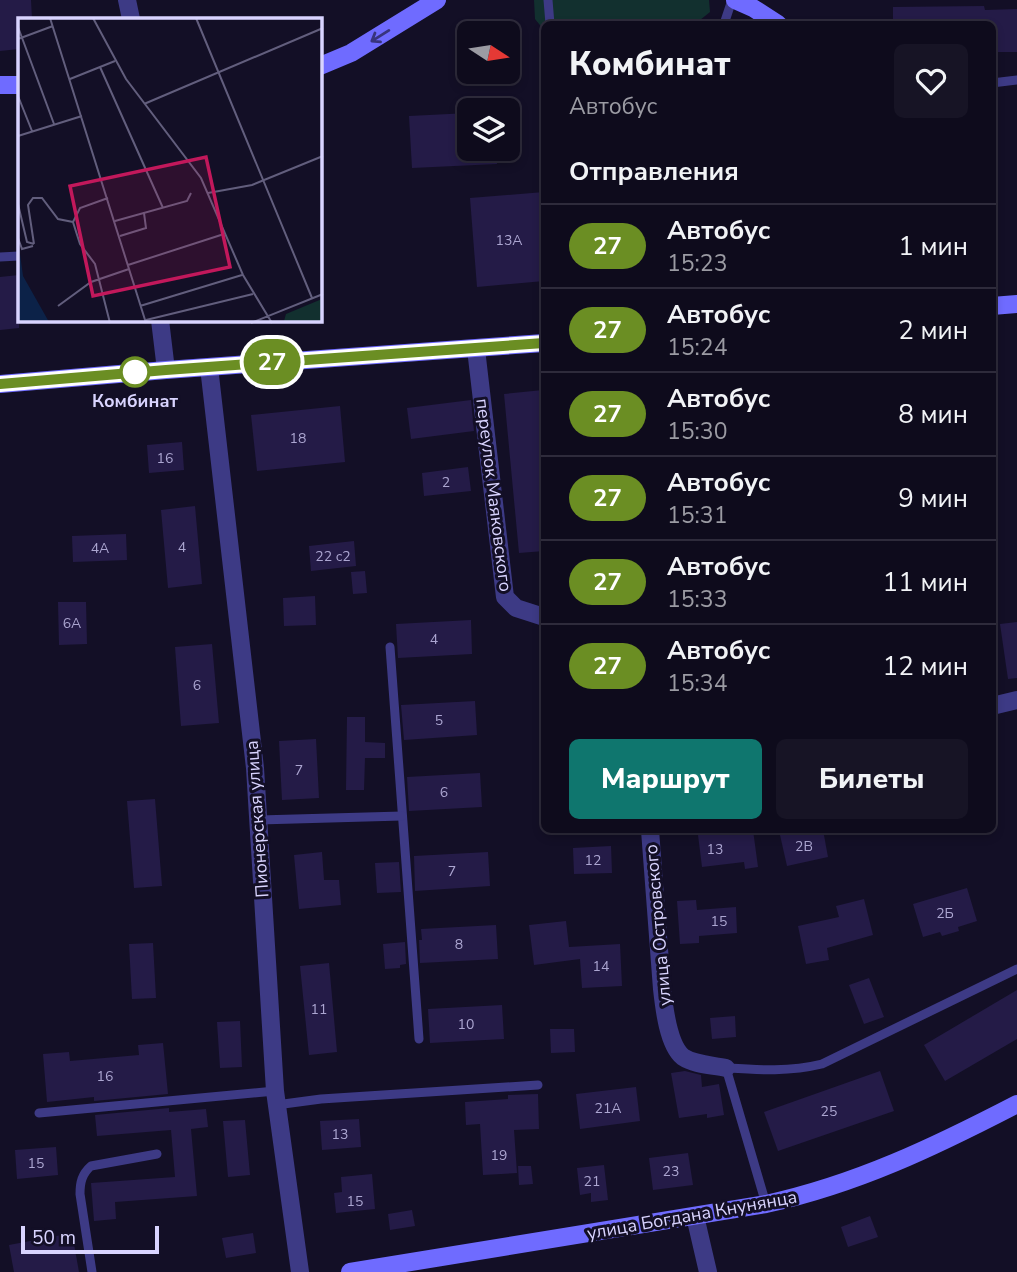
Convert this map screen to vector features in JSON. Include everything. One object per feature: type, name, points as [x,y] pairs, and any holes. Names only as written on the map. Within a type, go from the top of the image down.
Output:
[{"type":"street","points":[[127,0],[131,18]]},
{"type":"street","points":[[322,65],[351,53],[438,0]]},
{"type":"street","points":[[733,0],[772,21]]},
{"type":"street","points":[[0,85],[18,85]]},
{"type":"street","points":[[996,306],[1017,304]]},
{"type":"street","points":[[160,322],[166,370]]},
{"type":"street","points":[[0,384],[541,343]]},
{"type":"street","name":"переулок Маяковского","points":[[476,349],[505,597],[516,608],[541,616]]},
{"type":"street","name":"Пионерская улица","points":[[209,367],[259,820],[276,1098],[300,1272]]},
{"type":"street","points":[[996,705],[1017,700]]},
{"type":"street","name":"улица Островского","points":[[650,833],[663,1002],[674,1044],[682,1056],[726,1068]]},
{"type":"street","name":"улица Богдана Кнунянца","points":[[350,1272],[766,1205],[809,1195],[873,1173],[1017,1104]]},
{"type":"street","points":[[695,1216],[708,1272]]},
{"type":"lane","points":[[548,0],[550,21]]},
{"type":"lane","points":[[725,21],[733,0]]},
{"type":"lane","points":[[996,83],[1017,80]]},
{"type":"lane","points":[[0,257],[18,256]]},
{"type":"lane","points":[[390,647],[419,1039]]},
{"type":"lane","points":[[259,820],[402,816]]},
{"type":"lane","points":[[766,1205],[726,1068],[776,1071],[822,1063],[1017,968]]},
{"type":"lane","points":[[39,1113],[538,1085]]},
{"type":"lane","points":[[92,1272],[80,1194],[80,1182],[85,1171],[91,1166],[157,1154]]},
{"type":"green space","points":[[534,0],[709,0],[710,12],[700,20],[684,21],[541,21],[541,26],[535,19]]},
{"type":"building","points":[[0,0],[31,0],[32,18],[18,18],[18,49],[0,51]]},
{"type":"building","points":[[984,6],[985,10],[1017,9],[1017,52],[996,52],[996,21],[893,21],[893,7]]},
{"type":"building","points":[[457,114],[457,161],[497,161],[497,164],[412,168],[409,116]]},
{"type":"building","points":[[541,192],[541,281],[477,287],[470,198]]},
{"type":"building","points":[[18,275],[19,328],[0,330],[0,277]]},
{"type":"building","points":[[541,390],[541,551],[519,553],[504,394]]},
{"type":"building","points":[[471,400],[474,431],[411,439],[407,408]]},
{"type":"building","points":[[340,406],[345,462],[257,471],[251,415]]},
{"type":"building","points":[[182,442],[184,470],[149,473],[147,445]]},
{"type":"building","points":[[468,467],[471,491],[424,496],[422,473]]},
{"type":"building","points":[[195,506],[202,584],[168,588],[161,510]]},
{"type":"building","points":[[126,534],[127,560],[73,562],[72,536]]},
{"type":"building","points":[[354,541],[356,566],[311,571],[309,546]]},
{"type":"building","points":[[365,571],[367,593],[353,594],[351,572]]},
{"type":"building","points":[[315,596],[316,625],[284,626],[283,598]]},
{"type":"building","points":[[58,602],[86,602],[87,644],[59,645]]},
{"type":"building","points":[[471,620],[472,654],[398,658],[396,624]]},
{"type":"building","points":[[1017,622],[1017,678],[1008,679],[1000,624]]},
{"type":"building","points":[[212,644],[219,723],[181,726],[175,647]]},
{"type":"building","points":[[475,701],[477,735],[404,740],[401,705]]},
{"type":"building","points":[[347,717],[365,717],[365,742],[385,743],[385,758],[365,758],[364,790],[346,790]]},
{"type":"building","points":[[316,739],[319,798],[282,800],[279,741]]},
{"type":"building","points":[[480,773],[482,807],[409,811],[407,777]]},
{"type":"building","points":[[155,799],[162,886],[134,888],[127,801]]},
{"type":"building","points":[[753,833],[758,867],[745,869],[744,862],[702,867],[698,835]]},
{"type":"building","points":[[824,833],[828,857],[787,866],[780,835]]},
{"type":"building","points":[[611,846],[612,873],[574,874],[573,848]]},
{"type":"building","points":[[322,852],[324,880],[339,880],[341,905],[299,909],[294,855]]},
{"type":"building","points":[[488,852],[490,886],[415,891],[414,856]]},
{"type":"building","points":[[399,862],[401,892],[377,893],[375,863]]},
{"type":"building","points":[[967,888],[977,921],[958,927],[959,931],[942,936],[940,932],[923,937],[913,904]]},
{"type":"building","points":[[864,899],[873,935],[827,948],[829,960],[806,964],[798,926],[839,917],[836,906]]},
{"type":"building","points":[[696,900],[697,910],[736,907],[737,933],[699,936],[699,943],[680,944],[677,901]]},
{"type":"building","points":[[566,921],[569,947],[620,944],[622,986],[582,988],[580,959],[534,965],[529,925]]},
{"type":"building","points":[[496,925],[498,959],[420,963],[421,929]]},
{"type":"building","points":[[405,942],[406,964],[400,965],[400,968],[385,969],[383,944]]},
{"type":"building","points":[[153,943],[156,998],[132,999],[129,944]]},
{"type":"building","points":[[329,963],[337,1052],[309,1055],[300,966]]},
{"type":"building","points":[[869,978],[884,1017],[864,1024],[849,985]]},
{"type":"building","points":[[1017,990],[1017,1039],[945,1081],[924,1045]]},
{"type":"building","points":[[502,1005],[504,1039],[430,1043],[428,1009]]},
{"type":"building","points":[[735,1016],[736,1037],[712,1039],[710,1018]]},
{"type":"building","points":[[240,1021],[242,1067],[220,1068],[217,1022]]},
{"type":"building","points":[[550,1029],[574,1029],[575,1052],[551,1053]]},
{"type":"building","points":[[163,1043],[168,1094],[94,1101],[94,1097],[47,1102],[43,1054],[69,1052],[70,1061],[139,1055],[138,1045]]},
{"type":"building","points":[[685,1071],[701,1075],[702,1087],[719,1084],[724,1115],[707,1118],[707,1114],[679,1118],[671,1073]]},
{"type":"building","points":[[880,1071],[894,1111],[778,1151],[764,1112]]},
{"type":"building","points":[[636,1087],[640,1121],[580,1129],[576,1094]]},
{"type":"building","points":[[538,1094],[539,1129],[514,1130],[517,1173],[483,1175],[480,1124],[466,1125],[465,1102],[508,1099],[508,1095]]},
{"type":"building","points":[[169,1108],[169,1112],[206,1109],[208,1127],[191,1129],[197,1196],[115,1202],[116,1219],[94,1221],[91,1183],[175,1177],[171,1130],[97,1136],[95,1115]]},
{"type":"building","points":[[359,1119],[361,1147],[322,1150],[320,1121]]},
{"type":"building","points":[[245,1120],[250,1175],[228,1177],[223,1121]]},
{"type":"building","points":[[56,1147],[58,1175],[17,1179],[15,1150]]},
{"type":"building","points":[[688,1153],[693,1185],[653,1190],[649,1158]]},
{"type":"building","points":[[604,1165],[608,1200],[591,1202],[591,1193],[580,1195],[577,1168]]},
{"type":"building","points":[[518,1166],[531,1166],[533,1184],[519,1185]]},
{"type":"building","points":[[372,1174],[375,1209],[336,1213],[334,1193],[342,1192],[341,1177]]},
{"type":"building","points":[[412,1210],[415,1226],[390,1230],[388,1214]]},
{"type":"building","points":[[870,1216],[878,1237],[848,1247],[841,1227]]},
{"type":"building","points":[[72,1233],[79,1272],[14,1272],[9,1245]]},
{"type":"building","points":[[253,1233],[256,1253],[226,1258],[222,1238]]},
{"type":"bus line","name":"27","points":[[0,384],[541,343]]},
{"type":"place","name":"Комбинат","points":[[135,372]]}]
